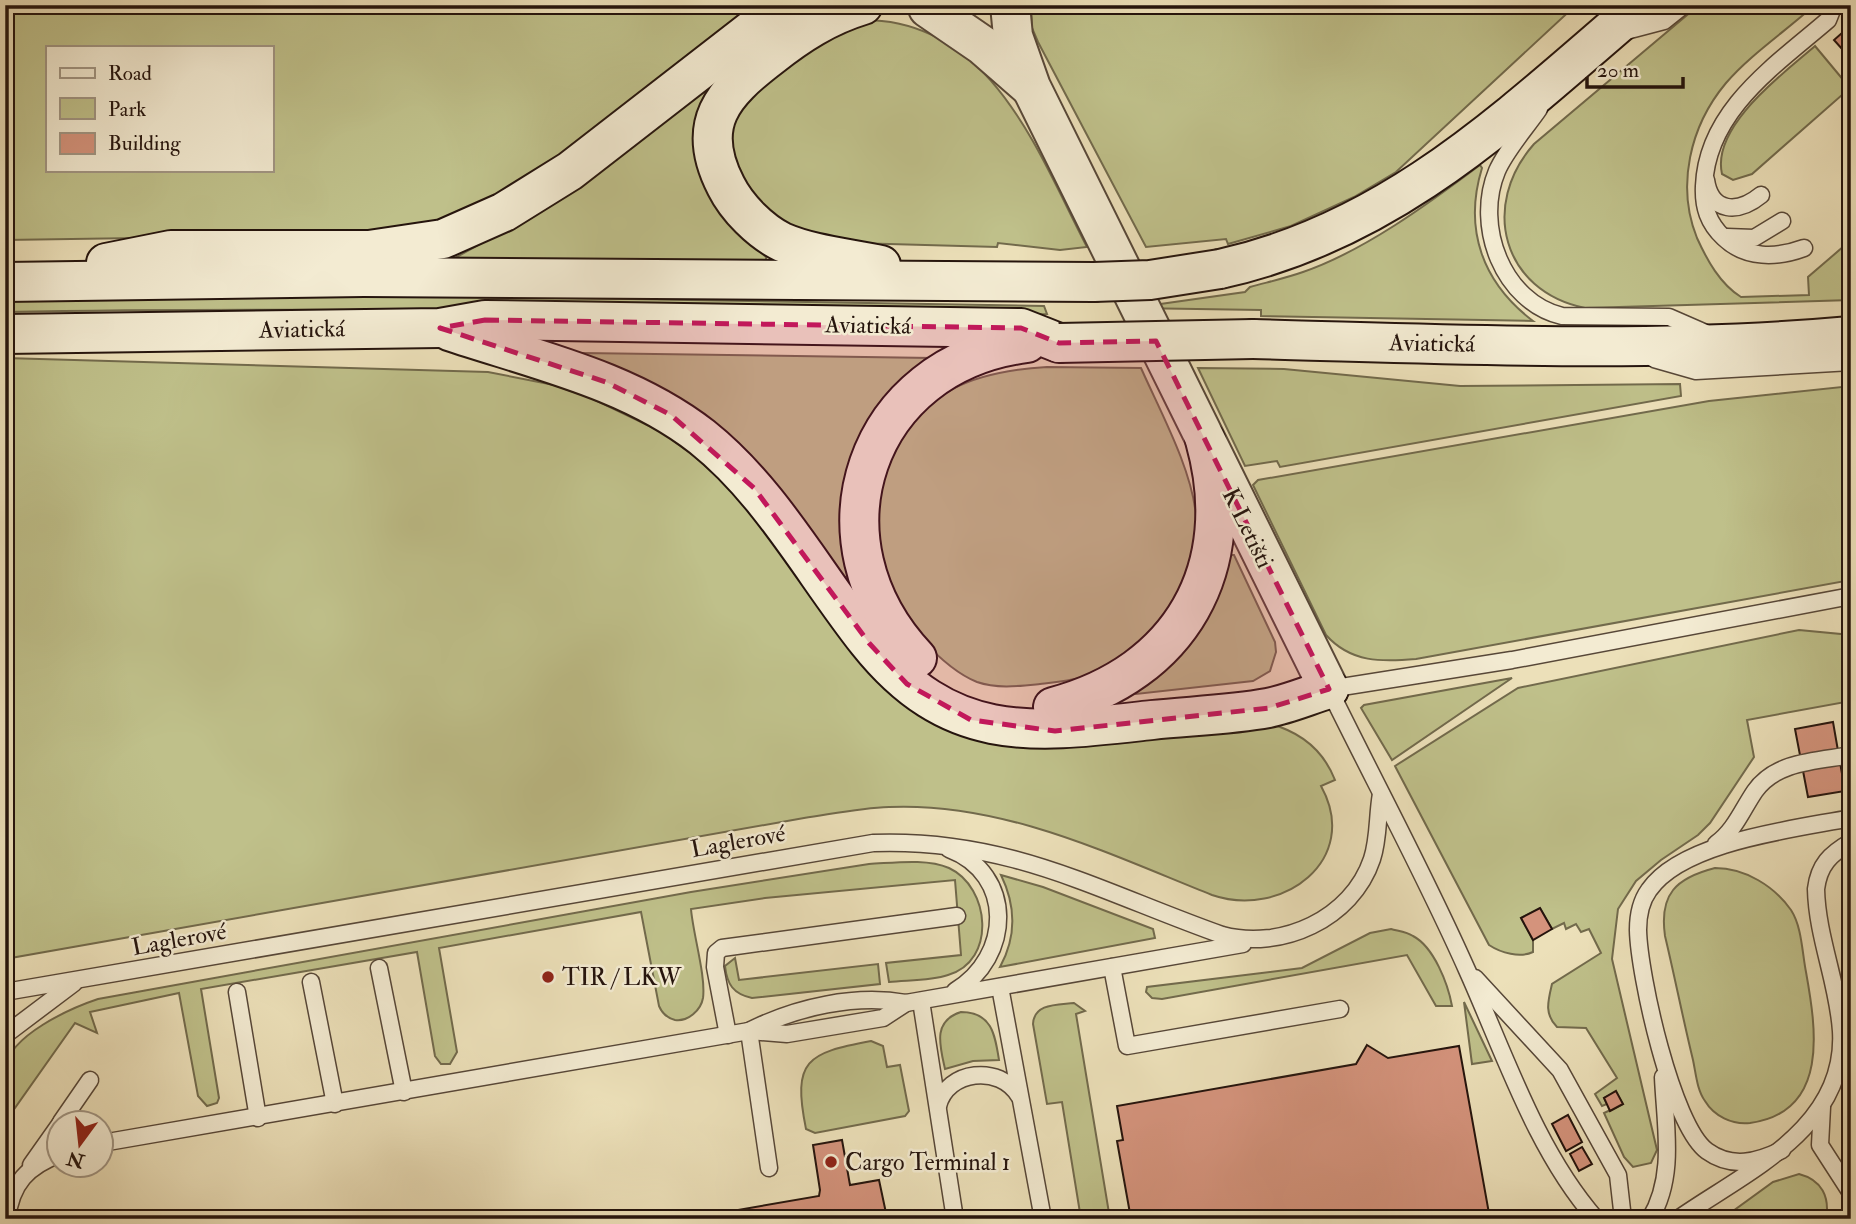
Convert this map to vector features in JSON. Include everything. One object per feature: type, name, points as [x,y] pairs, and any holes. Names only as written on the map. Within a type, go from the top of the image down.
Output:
[{"type":"main road","points":[[10,282],[172,250],[369,250],[443,239],[505,212],[570,171],[784,5]]},
{"type":"main road","points":[[863,5],[838,13],[811,27],[736,83],[724,98],[713,127],[716,162],[722,179],[731,197],[746,214],[782,241],[806,250],[969,282]]},
{"type":"main road","name":"K Letišti","points":[[923,7],[966,5]]},
{"type":"main road","name":"K Letišti","points":[[1010,5],[1013,36],[1031,88],[1329,689]]},
{"type":"main road","name":"Aviatická","points":[[10,282],[364,277],[1034,282],[1150,280],[1220,269],[1298,247],[1348,227],[1399,197],[1489,132],[1640,5]]},
{"type":"main road","name":"K Letišti","points":[[923,7],[982,45],[1031,88]]},
{"type":"main road","name":"Aviatická","points":[[5,334],[440,328],[485,320],[1021,328],[1059,343],[1253,339],[1728,343],[1851,336]]},
{"type":"main road","points":[[440,328],[606,382],[682,423],[728,460],[754,488],[888,665],[925,698],[971,720],[998,726],[1055,731],[1269,708],[1329,689]]},
{"type":"main road","points":[[1059,343],[1002,346],[975,354],[933,378],[911,397],[887,426],[873,452],[862,488],[858,536],[871,592],[889,625],[920,662],[960,688],[996,702],[1053,707],[1113,706],[1268,689],[1329,689]]},
{"type":"main road","points":[[1053,707],[1104,690],[1148,661],[1168,642],[1197,597],[1214,546],[1217,520],[1217,493],[1205,440]]},
{"type":"lane","points":[[1603,37],[1664,21],[1684,5]]},
{"type":"lane","points":[[1804,248],[1789,254],[1758,255],[1730,244],[1706,214],[1705,170],[1716,136],[1736,103],[1828,20],[1834,5]]},
{"type":"lane","points":[[1569,66],[1497,171],[1490,224],[1493,242],[1506,274],[1529,302],[1545,312],[1584,317],[1669,317],[1728,343]]},
{"type":"lane","points":[[1705,170],[1711,194],[1723,206],[1742,207],[1761,195]]},
{"type":"lane","points":[[1719,233],[1733,239],[1754,239],[1782,221]]},
{"type":"lane","points":[[1601,344],[1696,371],[1851,362]]},
{"type":"lane","points":[[1329,689],[1512,660],[1851,596]]},
{"type":"lane","name":"K Letišti","points":[[1329,689],[1467,968]]},
{"type":"lane","points":[[1782,1150],[1748,1163],[1720,1158],[1706,1150],[1679,1108],[1663,1058],[1641,955],[1638,932],[1642,905],[1649,889],[1661,878],[1707,850],[1732,829],[1766,778],[1796,765],[1851,755]]},
{"type":"lane","name":"Laglerové","points":[[5,992],[848,845],[926,843],[1009,856],[1061,872],[1222,935],[1247,940],[1269,939],[1302,930],[1328,916],[1360,884],[1376,846],[1381,794]]},
{"type":"lane","points":[[1707,850],[1738,840],[1851,818]]},
{"type":"lane","points":[[1851,842],[1824,862],[1815,889],[1841,1030],[1837,1070],[1822,1107],[1820,1145],[1851,1193]]},
{"type":"lane","points":[[926,843],[956,851],[969,860],[989,884],[998,914],[998,930],[988,960],[968,984],[939,997]]},
{"type":"lane","points":[[728,1035],[715,967],[716,953],[722,948],[957,916]]},
{"type":"lane","points":[[116,1141],[749,1031],[786,1013],[880,998],[914,1002],[1269,939]]},
{"type":"lane","points":[[1112,967],[1127,1046],[1340,1009]]},
{"type":"lane","points":[[379,968],[404,1092]]},
{"type":"lane","points":[[1467,968],[1517,1091],[1577,1198],[1596,1219]]},
{"type":"lane","points":[[1467,968],[1560,1070],[1618,1175],[1623,1219]]},
{"type":"lane","points":[[5,1035],[79,979]]},
{"type":"lane","points":[[311,982],[335,1104]]},
{"type":"lane","points":[[1000,987],[1043,1219]]},
{"type":"lane","points":[[237,992],[258,1118]]},
{"type":"lane","points":[[914,1002],[933,1067],[937,1116],[955,1219]]},
{"type":"lane","points":[[749,1031],[769,1168]]},
{"type":"lane","points":[[1650,1219],[1660,1202],[1668,1173],[1663,1058]]},
{"type":"lane","points":[[937,1116],[941,1098],[947,1088],[963,1078],[979,1075],[1000,1078],[1009,1084],[1022,1101]]},
{"type":"lane","points":[[70,1108],[90,1080]]},
{"type":"lane","points":[[1678,1219],[1782,1150],[1822,1107]]},
{"type":"lane","points":[[7,1219],[15,1188],[46,1144]]},
{"type":"lane","points":[[30,1167],[46,1160]]},
{"type":"highlighted area","points":[[485,320],[1021,328],[1059,343],[1156,341],[1329,689],[1269,708],[1055,731],[971,720],[907,684],[869,643],[754,488],[671,415],[606,382],[440,328]]},
{"type":"green space","points":[[5,5],[756,5],[600,129],[507,192],[449,219],[351,235],[5,240]]},
{"type":"green space","points":[[1031,5],[1576,5],[1396,172],[1354,197],[1291,226],[1228,244],[1226,239],[1146,247],[1038,42],[1032,28]]},
{"type":"green space","points":[[1699,5],[1810,5],[1810,9],[1726,83],[1703,118],[1695,137],[1687,177],[1688,198],[1691,218],[1705,255],[1720,278],[1741,297],[1809,295],[1808,277],[1851,240],[1851,300],[1585,308],[1557,299],[1534,284],[1518,265],[1508,242],[1505,218],[1508,193],[1517,168],[1534,144]]},
{"type":"green space","points":[[861,20],[906,25],[944,41],[976,66],[1004,97],[1028,132],[1087,247],[1060,250],[998,243],[997,247],[853,243],[780,224],[743,184],[729,146],[736,112],[768,73]]},
{"type":"green space","points":[[1815,46],[1850,88],[1752,174],[1733,180],[1722,174],[1722,156],[1738,120],[1769,86]]},
{"type":"green space","points":[[703,90],[708,92],[735,229],[766,257],[766,263],[453,259],[500,233]]},
{"type":"green space","points":[[1480,165],[1482,168],[1475,213],[1482,253],[1501,290],[1533,321],[1261,316],[1261,310],[1132,308],[1245,292],[1250,287],[1326,263],[1395,225]]},
{"type":"green space","points":[[332,294],[1044,306],[1047,314],[396,310],[5,312],[5,298]]},
{"type":"green space","points":[[582,353],[931,358],[911,378],[868,436],[848,473],[841,509],[848,576],[844,578],[581,357]]},
{"type":"green space","points":[[5,358],[488,372],[554,385],[591,398],[662,432],[728,486],[918,707],[1262,722],[1274,725],[1306,741],[1330,768],[1335,780],[1321,786],[1331,813],[1331,838],[1323,859],[1308,877],[1288,891],[1264,898],[1238,900],[1212,895],[1095,848],[1014,822],[931,808],[867,809],[5,959]]},
{"type":"green space","points":[[1047,367],[1141,368],[1174,440],[1188,479],[1196,516],[1195,540],[1190,565],[1168,611],[1153,631],[1114,664],[1092,675],[1067,681],[1017,686],[985,684],[964,675],[935,653],[908,624],[888,594],[880,569],[876,495],[902,437],[934,401],[953,389],[997,373]]},
{"type":"green space","points":[[1198,368],[1284,369],[1460,386],[1680,384],[1681,396],[1280,467],[1277,461],[1245,466]]},
{"type":"green space","points":[[1851,386],[1851,580],[1416,659],[1379,660],[1356,656],[1326,635],[1253,485],[1258,480],[1709,401]]},
{"type":"green space","points":[[1229,555],[1234,555],[1275,642],[1276,652],[1270,671],[1253,681],[1136,694],[1134,691],[1217,593]]},
{"type":"green space","points":[[1799,630],[1851,635],[1851,701],[1747,720],[1754,757],[1710,823],[1636,881],[1618,909],[1612,959],[1657,1150],[1651,1163],[1633,1167],[1624,1157],[1604,1113],[1623,1104],[1616,1092],[1604,1098],[1607,1104],[1602,1106],[1595,1094],[1617,1078],[1586,1028],[1557,1027],[1549,1012],[1552,984],[1601,953],[1589,929],[1581,932],[1576,924],[1566,929],[1564,923],[1552,929],[1540,908],[1521,918],[1533,940],[1533,952],[1511,954],[1489,945],[1395,766],[1518,688]]},
{"type":"green space","points":[[1512,678],[1392,760],[1361,708],[1364,705]]},
{"type":"green space","points":[[930,863],[949,868],[963,877],[980,907],[982,923],[981,940],[975,955],[964,967],[941,977],[889,982],[886,963],[961,955],[955,880],[765,898],[691,909],[703,978],[703,998],[700,1007],[693,1014],[685,1019],[675,1020],[665,1015],[659,1006],[641,912],[439,948],[457,1052],[450,1064],[441,1064],[435,1056],[417,952],[201,989],[219,1098],[217,1103],[207,1106],[198,1096],[179,993],[90,1012],[97,1033],[75,1023],[5,1122],[5,1068],[9,1056],[43,1024],[98,999],[691,892],[869,864]]},
{"type":"green space","points":[[1715,868],[1737,871],[1758,880],[1776,893],[1791,910],[1800,932],[1810,994],[1814,1041],[1812,1064],[1806,1085],[1794,1103],[1776,1116],[1750,1123],[1737,1123],[1724,1118],[1713,1111],[1702,1097],[1665,936],[1665,909],[1673,890],[1690,877]]},
{"type":"green space","points":[[1001,875],[1043,887],[1153,929],[1155,938],[1000,967],[1012,932],[1010,898]]},
{"type":"green space","points":[[1391,929],[1411,935],[1427,948],[1443,977],[1452,1006],[1436,1006],[1407,955],[1162,999],[1152,998],[1146,992],[1147,987],[1302,968],[1370,933]]},
{"type":"green space","points":[[735,958],[739,980],[878,964],[880,984],[752,998],[740,994],[729,983],[725,966]]},
{"type":"green space","points":[[1464,1002],[1492,1061],[1472,1064]]},
{"type":"green space","points":[[1074,1003],[1085,1011],[1076,1014],[1110,1219],[1081,1219],[1062,1102],[1047,1104],[1033,1024],[1034,1017],[1042,1009]]},
{"type":"green space","points":[[961,1012],[971,1013],[986,1021],[996,1042],[999,1060],[973,1061],[945,1069],[940,1035],[946,1021]]},
{"type":"green space","points":[[871,1041],[883,1046],[887,1067],[900,1065],[909,1111],[905,1116],[815,1133],[806,1129],[801,1088],[809,1064],[832,1050]]},
{"type":"green space","points":[[1799,1174],[1813,1180],[1823,1190],[1827,1204],[1826,1219],[1722,1219],[1773,1182]]},
{"type":"building","points":[[1851,25],[1851,59],[1834,40]]},
{"type":"building","points":[[1833,722],[1845,791],[1808,797],[1795,729]]},
{"type":"building","points":[[1540,908],[1552,929],[1533,940],[1521,918]]},
{"type":"building","points":[[1367,1045],[1388,1058],[1459,1046],[1490,1219],[1131,1219],[1117,1141],[1123,1140],[1117,1106],[1356,1064]]},
{"type":"building","points":[[1616,1091],[1623,1104],[1610,1111],[1604,1098]]},
{"type":"building","points":[[1568,1115],[1582,1142],[1566,1151],[1552,1124]]},
{"type":"building","name":"Cargo Terminal 1","points":[[842,1140],[850,1185],[879,1180],[886,1213],[892,1213],[893,1219],[686,1219],[819,1196],[813,1145]]},
{"type":"building","points":[[1582,1147],[1592,1164],[1579,1171],[1570,1154]]},
{"type":"place","name":"TIR / LKW","points":[[548,977]]},
{"type":"place","name":"Cargo Terminal 1","points":[[831,1162]]}]
